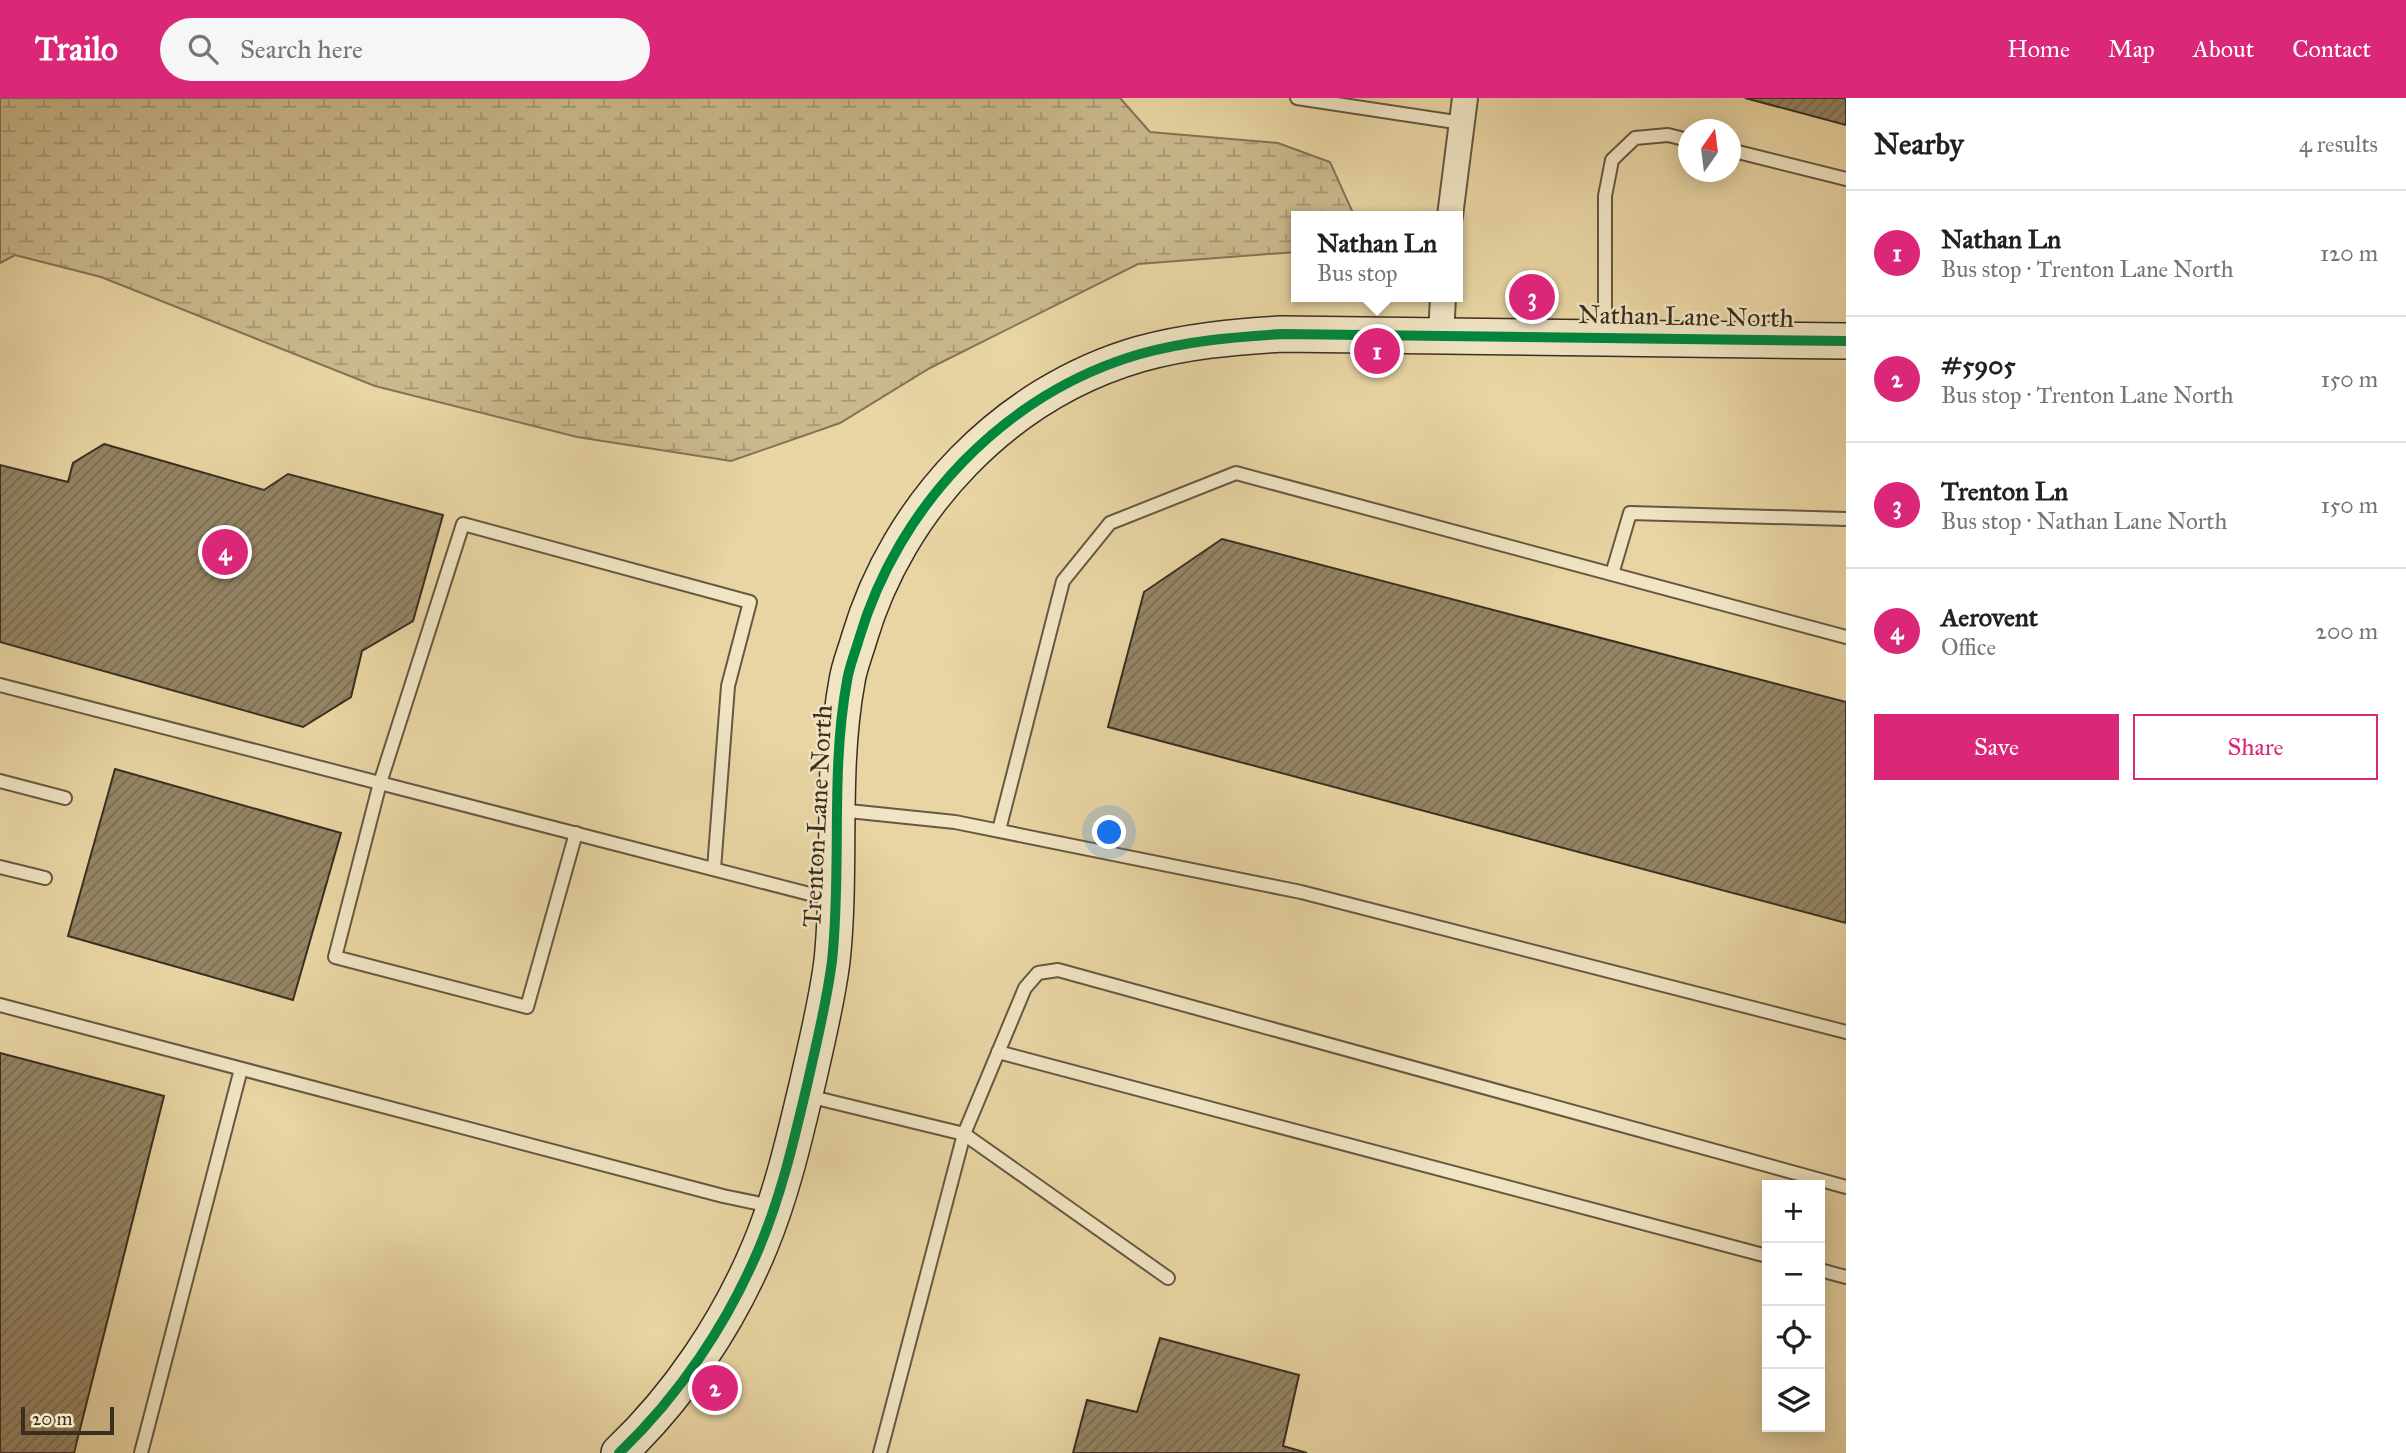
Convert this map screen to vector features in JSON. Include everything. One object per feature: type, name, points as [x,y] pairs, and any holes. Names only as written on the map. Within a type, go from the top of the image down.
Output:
[{"type":"street","points":[[1451,211],[1465,98]]},
{"type":"street","points":[[1441,336],[1443,302]]},
{"type":"street","name":"Trenton Lane North","points":[[619,1453],[645,1428],[686,1378],[733,1302],[760,1247],[775,1207],[804,1095],[831,964],[837,901],[839,752],[847,679],[870,601],[905,535],[949,474],[1009,420],[1069,382],[1138,355],[1209,338],[1282,334],[1441,336]]},
{"type":"street","name":"Nathan Lane North","points":[[1441,336],[1846,341]]},
{"type":"lane","points":[[1297,98],[1462,123]]},
{"type":"lane","points":[[1605,338],[1605,196],[1612,160],[1635,138],[1668,135],[1678,137]]},
{"type":"lane","points":[[1741,153],[1846,179]]},
{"type":"lane","points":[[999,830],[1063,581],[1110,523],[1236,472],[1846,637]]},
{"type":"lane","points":[[1612,574],[1630,513],[1846,519]]},
{"type":"lane","points":[[576,833],[527,1007],[335,957],[380,783],[463,524],[750,602],[728,686],[714,869]]},
{"type":"lane","points":[[0,685],[837,901]]},
{"type":"lane","points":[[0,781],[65,798]]},
{"type":"lane","points":[[838,810],[955,822],[1301,892],[1846,1032]]},
{"type":"lane","points":[[0,867],[45,878]]},
{"type":"lane","points":[[880,1453],[964,1134],[1024,988],[1038,973],[1058,970],[1846,1187]]},
{"type":"lane","points":[[0,1005],[723,1196],[775,1207]]},
{"type":"lane","points":[[998,1052],[1762,1255]]},
{"type":"lane","points":[[141,1453],[240,1069]]},
{"type":"lane","points":[[804,1095],[964,1134],[1168,1278]]},
{"type":"lane","points":[[1825,1271],[1846,1277]]},
{"type":"green space","points":[[0,98],[1120,98],[1150,132],[1278,143],[1330,162],[1352,211],[1291,211],[1291,252],[1138,264],[930,368],[840,423],[731,461],[577,437],[375,386],[101,277],[15,255],[0,263]]},
{"type":"building","points":[[1745,98],[1846,98],[1846,125]]},
{"type":"building","points":[[104,444],[264,490],[288,474],[443,515],[413,621],[362,651],[351,697],[303,727],[0,642],[0,465],[68,482],[73,463]]},
{"type":"building","points":[[1222,539],[1846,702],[1846,923],[1108,727],[1144,592]]},
{"type":"building","points":[[115,769],[341,833],[293,1000],[68,936]]},
{"type":"building","points":[[0,1053],[164,1096],[74,1453],[0,1453]]},
{"type":"building","points":[[1160,1338],[1299,1375],[1283,1446],[1307,1453],[1073,1453],[1087,1400],[1137,1412]]},
{"type":"cycle path","points":[[619,1453],[662,1407],[700,1357],[733,1303],[768,1226],[798,1123],[832,961],[839,750],[851,665],[877,590],[900,544],[929,501],[964,461],[1002,426],[1045,396],[1091,372],[1140,354],[1228,338],[1282,334],[1846,341]]},
{"type":"place","name":"Trenton Ln","points":[[1532,297]]},
{"type":"place","name":"Nathan Ln","points":[[1377,351]]},
{"type":"place","name":"Aerovent","points":[[225,552]]},
{"type":"place","name":"#5905","points":[[715,1388]]}]
